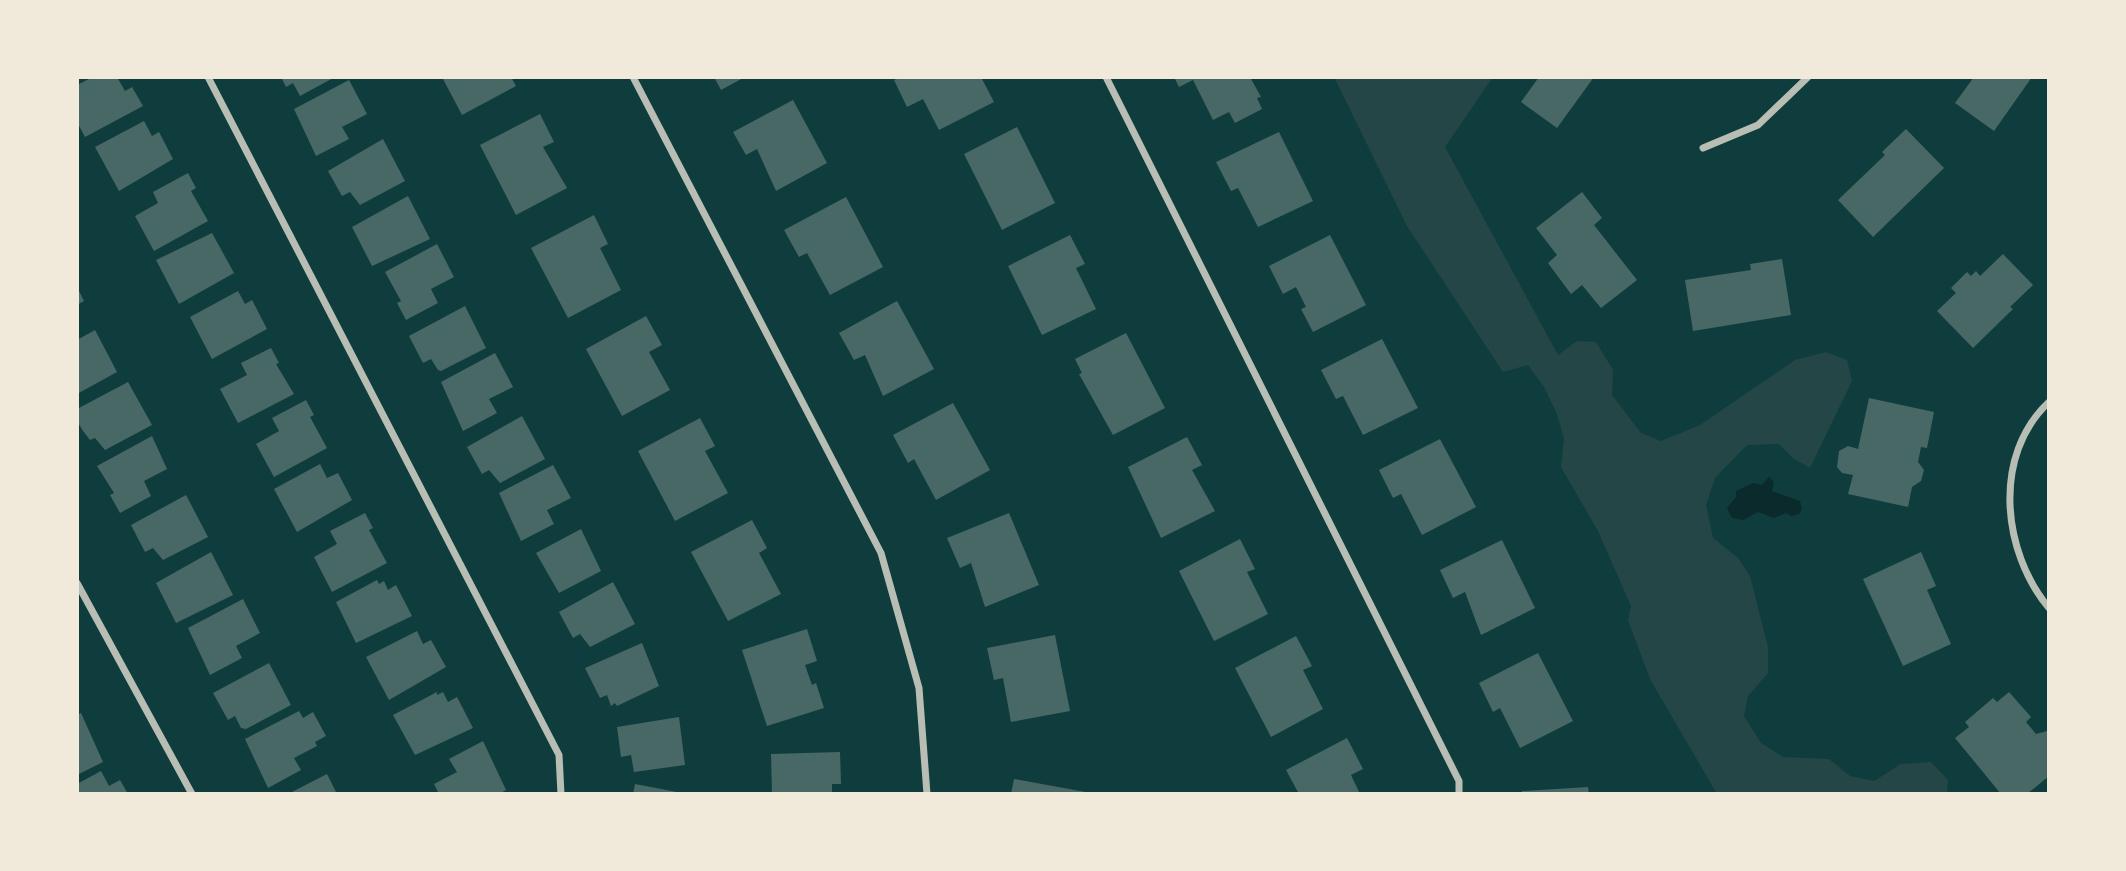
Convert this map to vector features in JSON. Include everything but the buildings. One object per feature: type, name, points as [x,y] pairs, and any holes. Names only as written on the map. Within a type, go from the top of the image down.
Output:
[{"type":"street","points":[[208,77],[559,755],[561,794]]},
{"type":"street","points":[[633,77],[881,553],[919,688],[927,794]]},
{"type":"street","points":[[1106,77],[1459,781],[1459,794]]},
{"type":"street","points":[[1703,148],[1758,125],[1808,77]]},
{"type":"street","points":[[2049,402],[2027,431],[2016,454],[2009,495],[2016,548],[2038,595],[2049,608]]},
{"type":"street","points":[[77,583],[192,794]]},
{"type":"shaded area","points":[[1334,77],[1493,77],[1445,147],[1558,355],[1577,341],[1596,342],[1613,370],[1612,395],[1641,433],[1661,441],[1700,425],[1795,360],[1826,352],[1847,360],[1852,381],[1810,468],[1794,459],[1779,444],[1747,445],[1715,478],[1706,505],[1713,538],[1738,558],[1750,576],[1768,647],[1768,673],[1748,696],[1744,716],[1761,743],[1783,757],[1829,759],[1850,776],[1874,781],[1901,764],[1931,762],[1948,780],[1947,794],[1717,794],[1650,679],[1628,620],[1631,606],[1598,531],[1561,467],[1564,439],[1557,414],[1544,387],[1528,365],[1503,372],[1407,226]]},
{"type":"shaded area","points":[[1769,477],[1774,482],[1772,491],[1800,501],[1802,509],[1799,514],[1791,516],[1786,513],[1774,518],[1758,512],[1743,520],[1732,518],[1727,508],[1736,497],[1736,491],[1753,483],[1762,485]]}]
